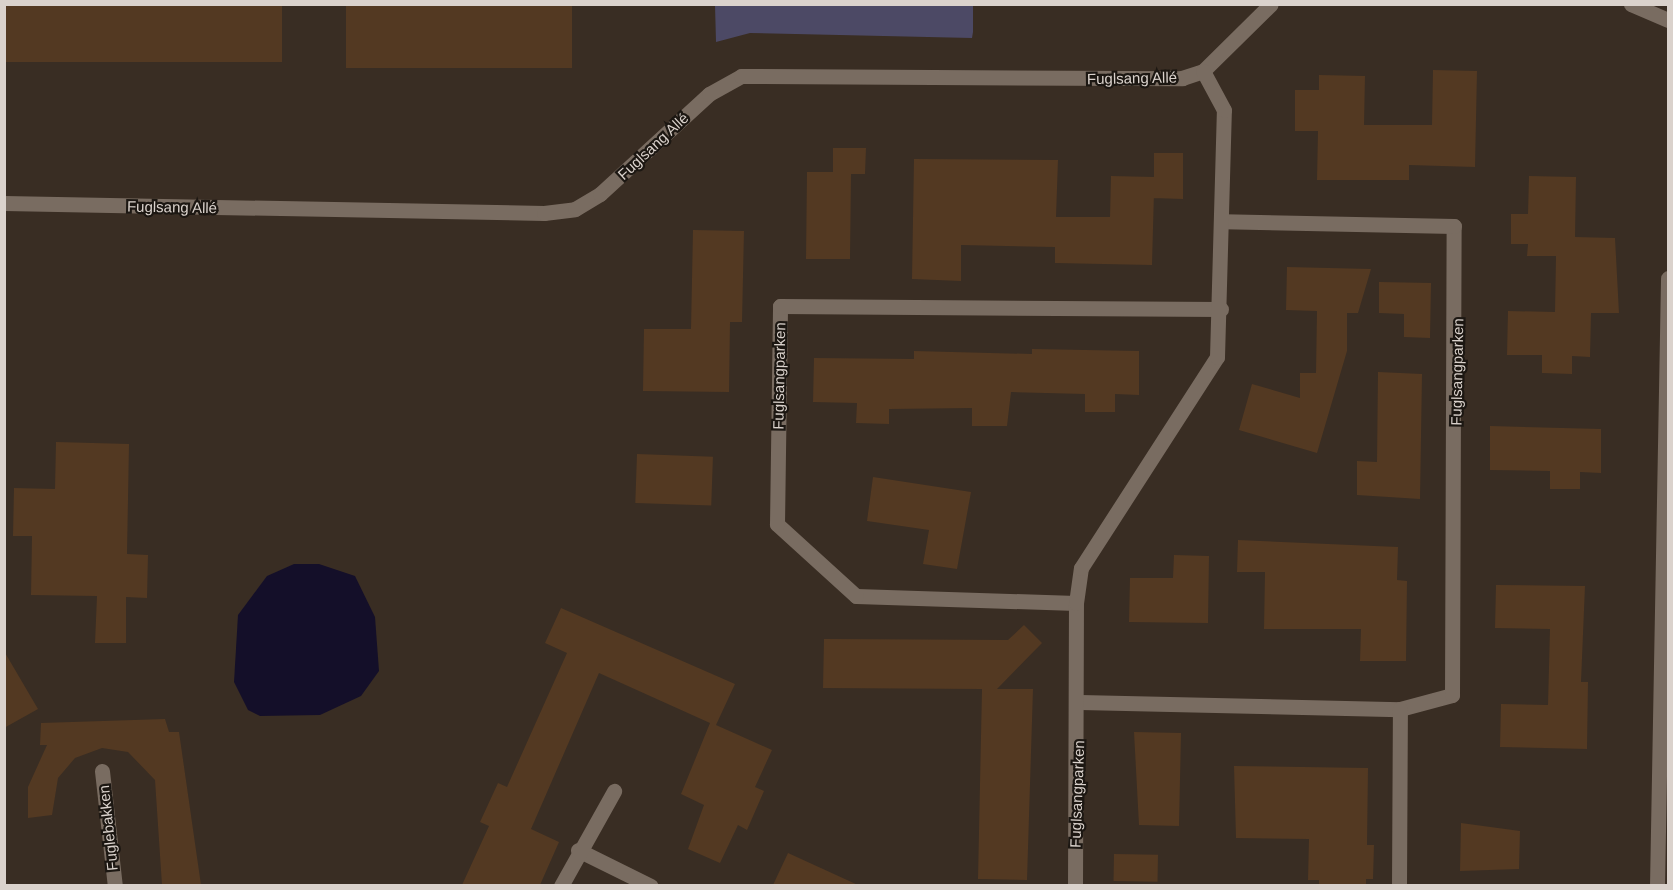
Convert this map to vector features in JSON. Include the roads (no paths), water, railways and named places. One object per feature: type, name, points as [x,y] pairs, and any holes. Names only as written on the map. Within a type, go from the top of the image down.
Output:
[{"type":"street","points":[[1203,71],[1271,4]]},
{"type":"street","points":[[1631,4],[1668,20]]},
{"type":"street","name":"Fuglsang Allé","points":[[4,203],[544,213],[574,209],[600,194],[709,94],[741,76],[1171,78],[1203,71]]},
{"type":"street","name":"Fuglsangparken","points":[[1075,885],[1080,702],[1076,603],[1081,568],[1217,357],[1224,221],[1224,110],[1203,71]]},
{"type":"street","name":"Fuglsangparken","points":[[1080,702],[1400,709],[1452,695],[1454,226],[1224,221]]},
{"type":"street","points":[[1657,885],[1668,278]]},
{"type":"street","name":"Fuglsangparken","points":[[1076,603],[856,596],[777,524],[780,306],[1221,309]]},
{"type":"street","points":[[1399,885],[1400,709]]},
{"type":"street","name":"Fuglebakken","points":[[102,771],[115,885]]},
{"type":"street","points":[[561,885],[578,850],[614,791]]},
{"type":"street","points":[[578,850],[651,885]]}]
